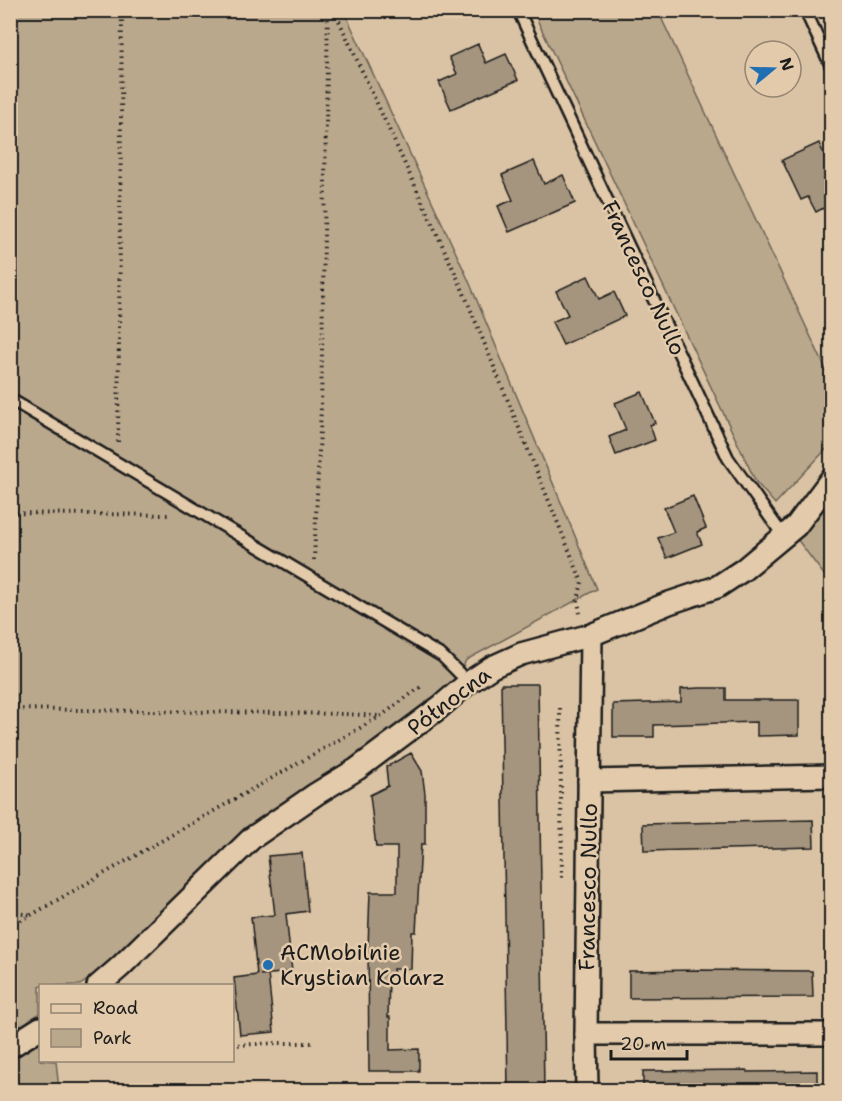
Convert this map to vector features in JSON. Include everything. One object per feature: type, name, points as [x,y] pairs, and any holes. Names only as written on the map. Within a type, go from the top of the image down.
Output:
[{"type":"street","name":"Północna","points":[[100,984],[252,838],[357,769],[440,707],[468,682],[492,667],[521,654],[591,635],[669,603],[717,587],[743,570],[796,526],[831,478]]},
{"type":"street","points":[[589,781],[591,635]]},
{"type":"street","name":"Francesco Nullo","points":[[587,1090],[589,781],[831,776]]},
{"type":"street","points":[[10,1047],[39,1029]]},
{"type":"street","points":[[586,1034],[831,1034]]},
{"type":"lane","name":"Francesco Nullo","points":[[518,10],[729,459],[784,537]]},
{"type":"lane","points":[[805,10],[831,68]]},
{"type":"lane","points":[[10,399],[442,656],[460,674]]},
{"type":"path","points":[[118,464],[122,10]]},
{"type":"path","points":[[313,579],[321,408],[328,10]]},
{"type":"path","points":[[334,10],[460,286],[582,582],[578,600]]},
{"type":"path","points":[[10,513],[204,515]]},
{"type":"path","points":[[10,927],[381,716],[422,686]]},
{"type":"path","points":[[10,709],[381,716]]},
{"type":"path","points":[[10,912],[33,915]]},
{"type":"path","points":[[234,1045],[312,1043]]},
{"type":"green space","points":[[11,11],[344,11],[468,279],[597,589],[466,660],[460,674],[447,690],[161,914],[96,974],[81,984],[39,984],[39,1014],[11,1033]]},
{"type":"green space","points":[[533,11],[658,11],[831,380],[831,444],[775,504],[756,482]]},
{"type":"green space","points":[[831,496],[831,584],[797,539]]},
{"type":"green space","points":[[39,1044],[39,1062],[56,1062],[59,1090],[11,1090],[11,1059]]},
{"type":"building","points":[[478,44],[486,63],[506,54],[518,80],[451,109],[439,82],[457,74],[449,57]]},
{"type":"building","points":[[819,143],[831,171],[831,204],[816,212],[808,197],[801,200],[782,160]]},
{"type":"building","points":[[534,161],[544,184],[563,175],[575,203],[509,232],[498,206],[513,200],[502,175]]},
{"type":"building","points":[[588,276],[599,299],[614,292],[625,316],[563,345],[552,322],[568,315],[556,291]]},
{"type":"building","points":[[642,392],[655,423],[650,425],[655,440],[616,455],[609,437],[626,430],[615,403]]},
{"type":"building","points":[[693,496],[706,528],[697,532],[702,544],[667,558],[658,538],[674,532],[664,508]]},
{"type":"building","points":[[501,684],[538,684],[544,1090],[508,1090]]},
{"type":"building","points":[[726,688],[726,700],[799,700],[799,735],[757,736],[757,722],[654,725],[654,737],[613,737],[613,704],[681,702],[681,689]]},
{"type":"building","points":[[411,753],[422,771],[425,794],[425,844],[421,844],[416,932],[412,932],[411,969],[393,969],[394,976],[389,976],[388,1017],[390,1017],[390,1050],[419,1049],[419,1071],[369,1071],[370,892],[397,892],[397,847],[376,847],[370,795],[388,786],[386,767]]},
{"type":"building","points":[[813,820],[814,847],[644,851],[643,824]]},
{"type":"building","points":[[302,853],[308,911],[286,914],[292,972],[268,974],[274,1032],[240,1035],[234,978],[257,975],[251,917],[275,915],[268,856]]},
{"type":"building","points":[[629,971],[812,971],[813,997],[629,998]]},
{"type":"building","points":[[747,1070],[747,1072],[817,1071],[817,1090],[643,1090],[643,1071]]},
{"type":"place","name":"ACMobilnie Krystian Kolarz","points":[[268,965]]}]
